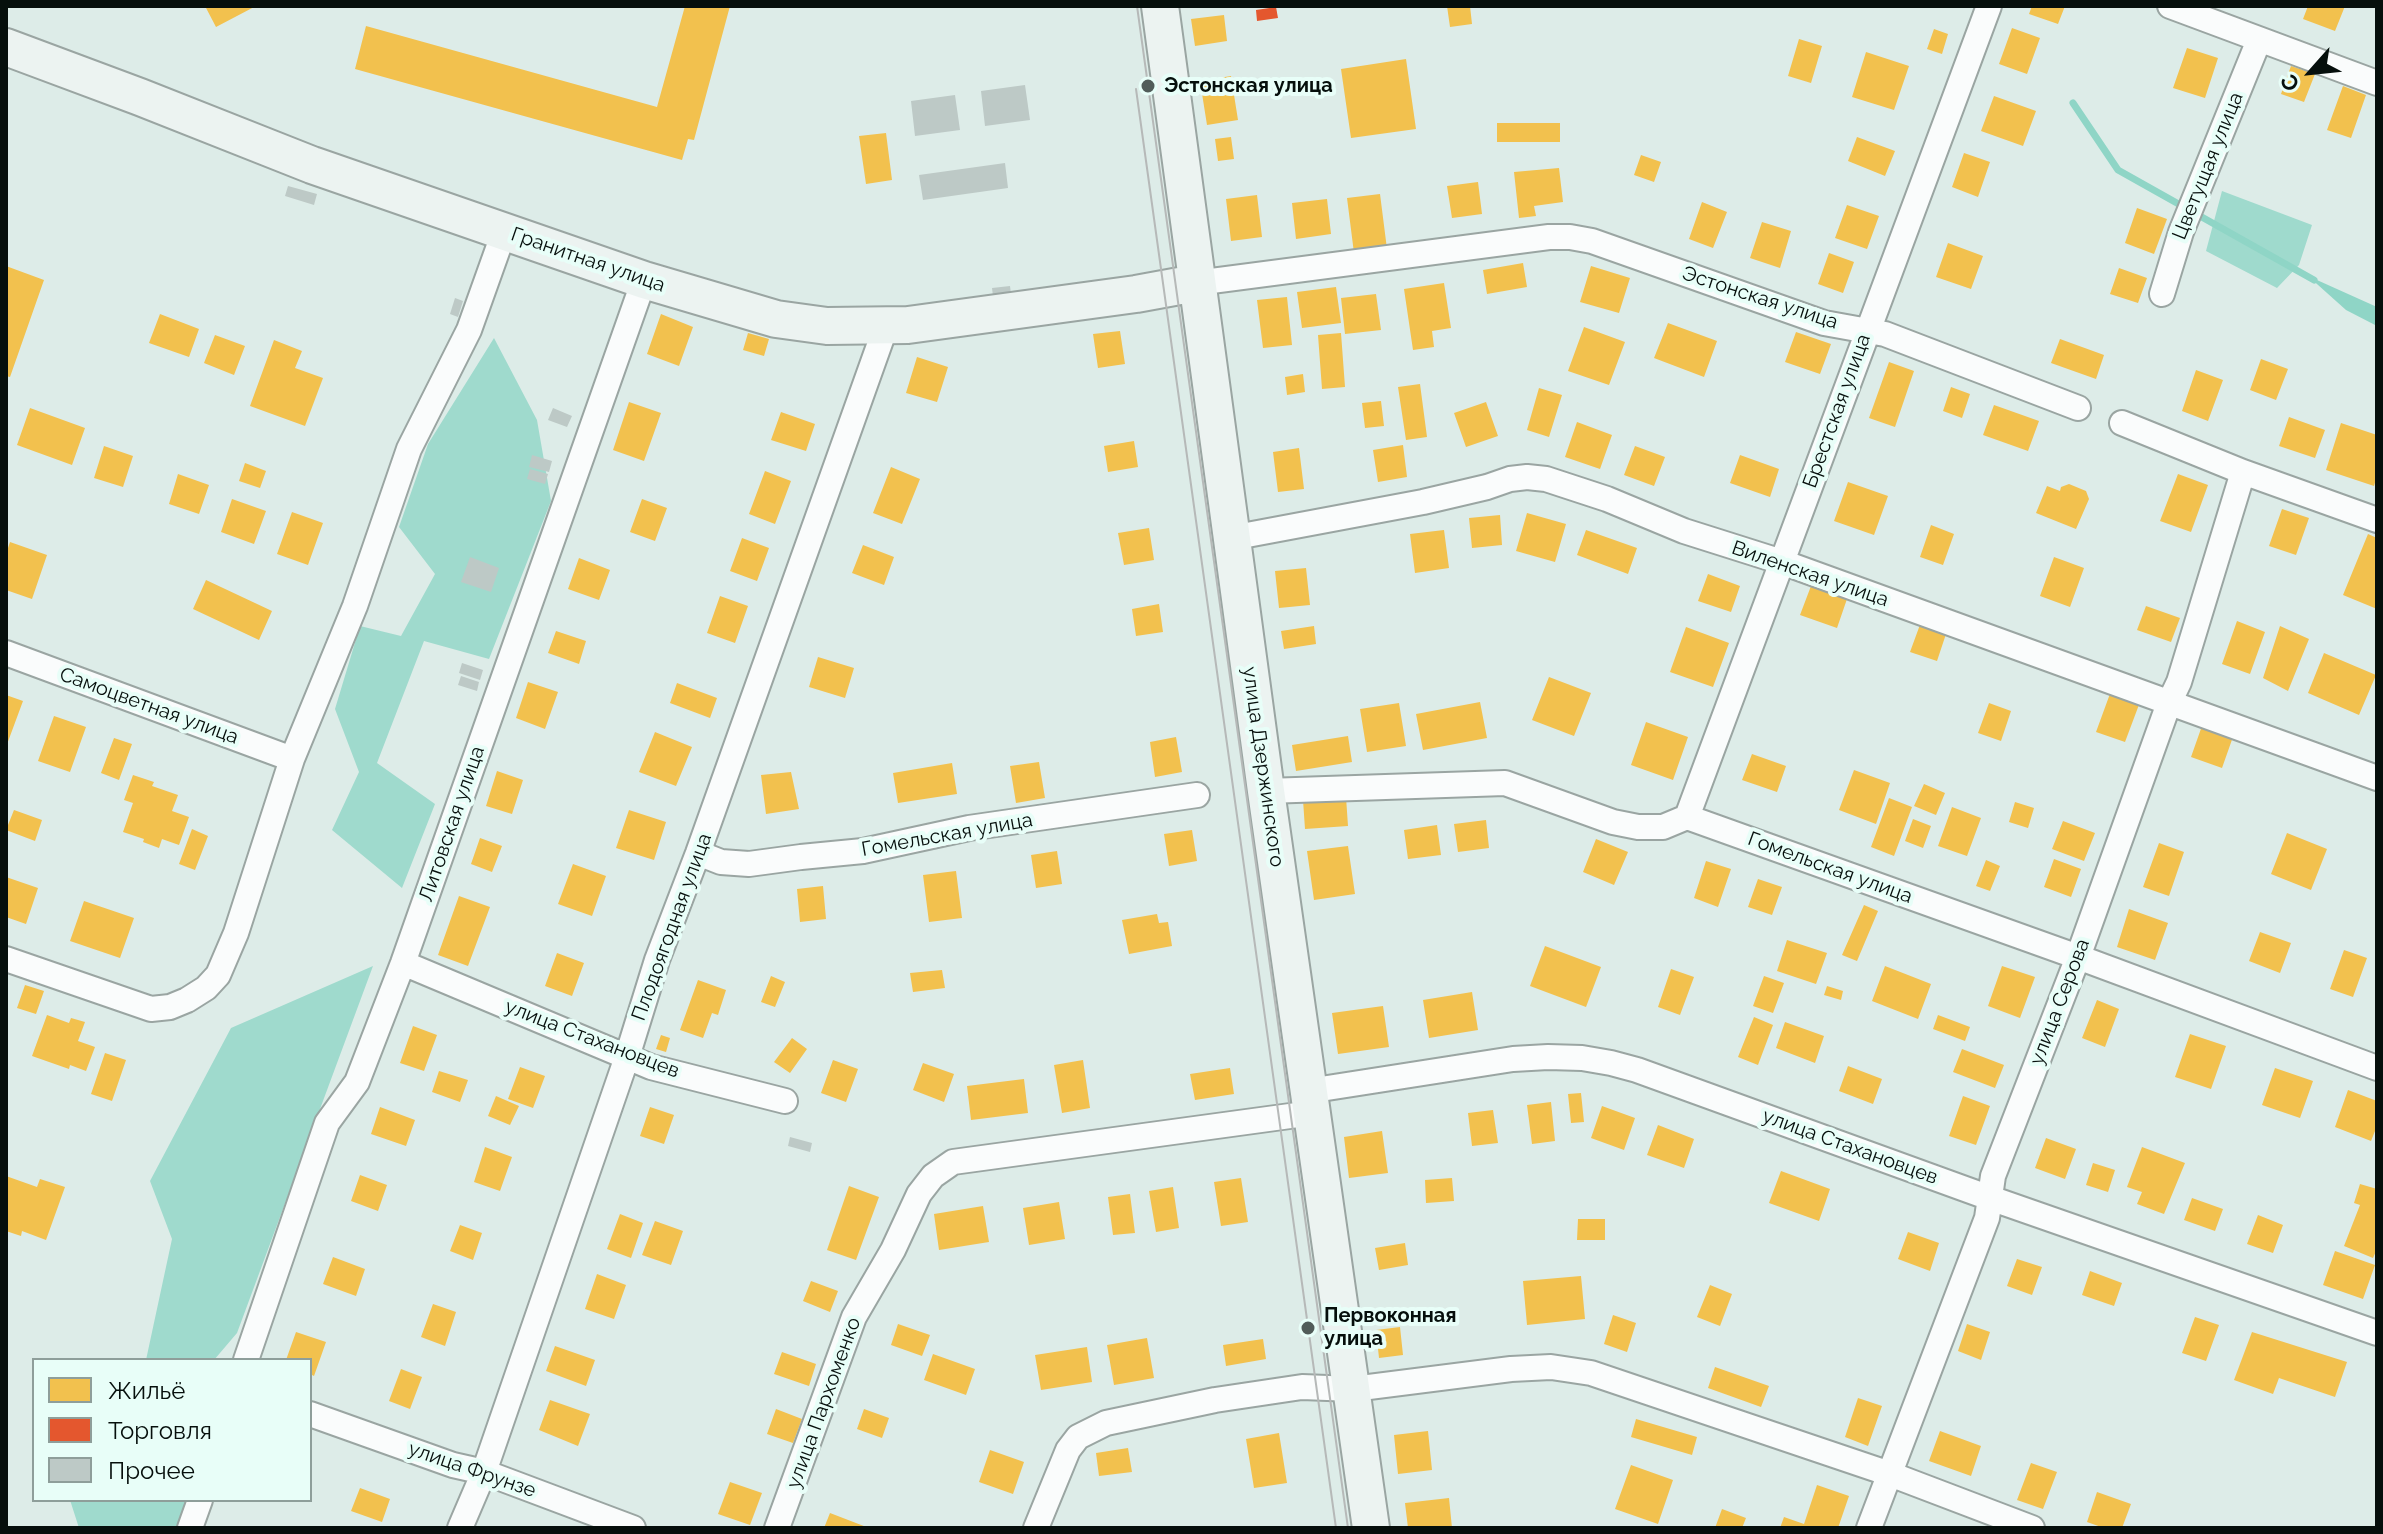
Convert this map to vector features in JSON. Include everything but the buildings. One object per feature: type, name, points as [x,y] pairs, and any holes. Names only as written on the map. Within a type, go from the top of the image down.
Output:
[{"type":"main road","name":"улица Дзержинского","points":[[1160,6],[1266,791],[1371,1528]]},
{"type":"main road","name":"Гранитная улица","points":[[6,47],[312,165],[644,280],[776,319],[827,326],[886,326],[1136,294],[1196,283]]},
{"type":"street","name":"Брестская улица","points":[[1687,817],[1989,6]]},
{"type":"street","points":[[2170,6],[2377,83]]},
{"type":"street","name":"Цветущая улица","points":[[2162,294],[2181,232],[2259,40]]},
{"type":"street","points":[[6,959],[151,1009],[170,1007],[187,1000],[206,988],[218,975],[236,933],[292,759],[355,606],[409,449],[469,330],[504,232]]},
{"type":"street","name":"Эстонская улица","points":[[1196,283],[1549,237],[1570,237],[1592,241],[1824,323],[1885,334],[2078,408]]},
{"type":"street","name":"Литовская улица","points":[[247,1358],[327,1123],[357,1082],[403,963],[644,280]]},
{"type":"street","name":"Плодоягодная улица","points":[[460,1528],[484,1472],[627,1057],[657,960],[886,326]]},
{"type":"street","points":[[2122,423],[2243,472],[2377,520]]},
{"type":"street","name":"улица Серова","points":[[1869,1528],[1987,1218],[1993,1176],[2179,682],[2243,472]]},
{"type":"street","name":"Виленская улица","points":[[1231,538],[1423,502],[1527,477],[1563,483],[1684,531],[1782,562],[2377,778]]},
{"type":"street","name":"Самоцветная улица","points":[[6,653],[292,759]]},
{"type":"street","points":[[1266,791],[1505,783],[1613,822],[1638,827],[1663,827],[1687,817]]},
{"type":"street","name":"Гомельская улица","points":[[698,853],[721,862],[749,864],[863,851],[969,828],[1197,795]]},
{"type":"street","name":"Гомельская улица","points":[[1687,817],[2377,1068]]},
{"type":"street","name":"улица Стахановцев","points":[[403,963],[651,1067],[785,1101]]},
{"type":"street","name":"улица Стахановцев","points":[[953,1162],[1310,1102],[1513,1059],[1582,1058],[1637,1070],[2377,1333]]},
{"type":"street","name":"улица Пархоменко","points":[[777,1528],[854,1317],[893,1250],[919,1194],[933,1176],[953,1162]]},
{"type":"street","points":[[1036,1528],[1068,1450],[1078,1437],[1106,1423],[1215,1400],[1302,1387],[1353,1389],[1511,1369],[1551,1367],[1591,1373],[1890,1474],[2032,1528]]},
{"type":"street","name":"улица Фрунзе","points":[[312,1415],[453,1465],[484,1472],[633,1528]]},
{"type":"street","points":[[190,1528],[199,1502]]},
{"type":"shaded area","points":[[2222,191],[2312,225],[2299,265],[2277,288],[2206,251]]},
{"type":"shaded area","points":[[2308,276],[2377,307],[2377,326],[2346,310]]},
{"type":"shaded area","points":[[494,338],[537,420],[551,501],[489,659],[424,641],[377,763],[435,804],[402,888],[332,830],[359,772],[335,709],[360,626],[401,636],[435,574],[399,527],[428,444]]},
{"type":"shaded area","points":[[373,966],[237,1333],[216,1358],[146,1358],[172,1239],[150,1181],[231,1028]]},
{"type":"shaded area","points":[[71,1502],[187,1502],[177,1528],[79,1528]]},
{"type":"waterway","points":[[2073,103],[2118,170],[2314,280]]},
{"type":"tram line","points":[[1137,6],[1348,1528]]},
{"type":"tram line","points":[[1136,89],[1336,1528]]},
{"type":"place","name":"Эстонская улица","points":[[1148,86]]},
{"type":"place","name":"Первоконная улица","points":[[1308,1328]]}]
